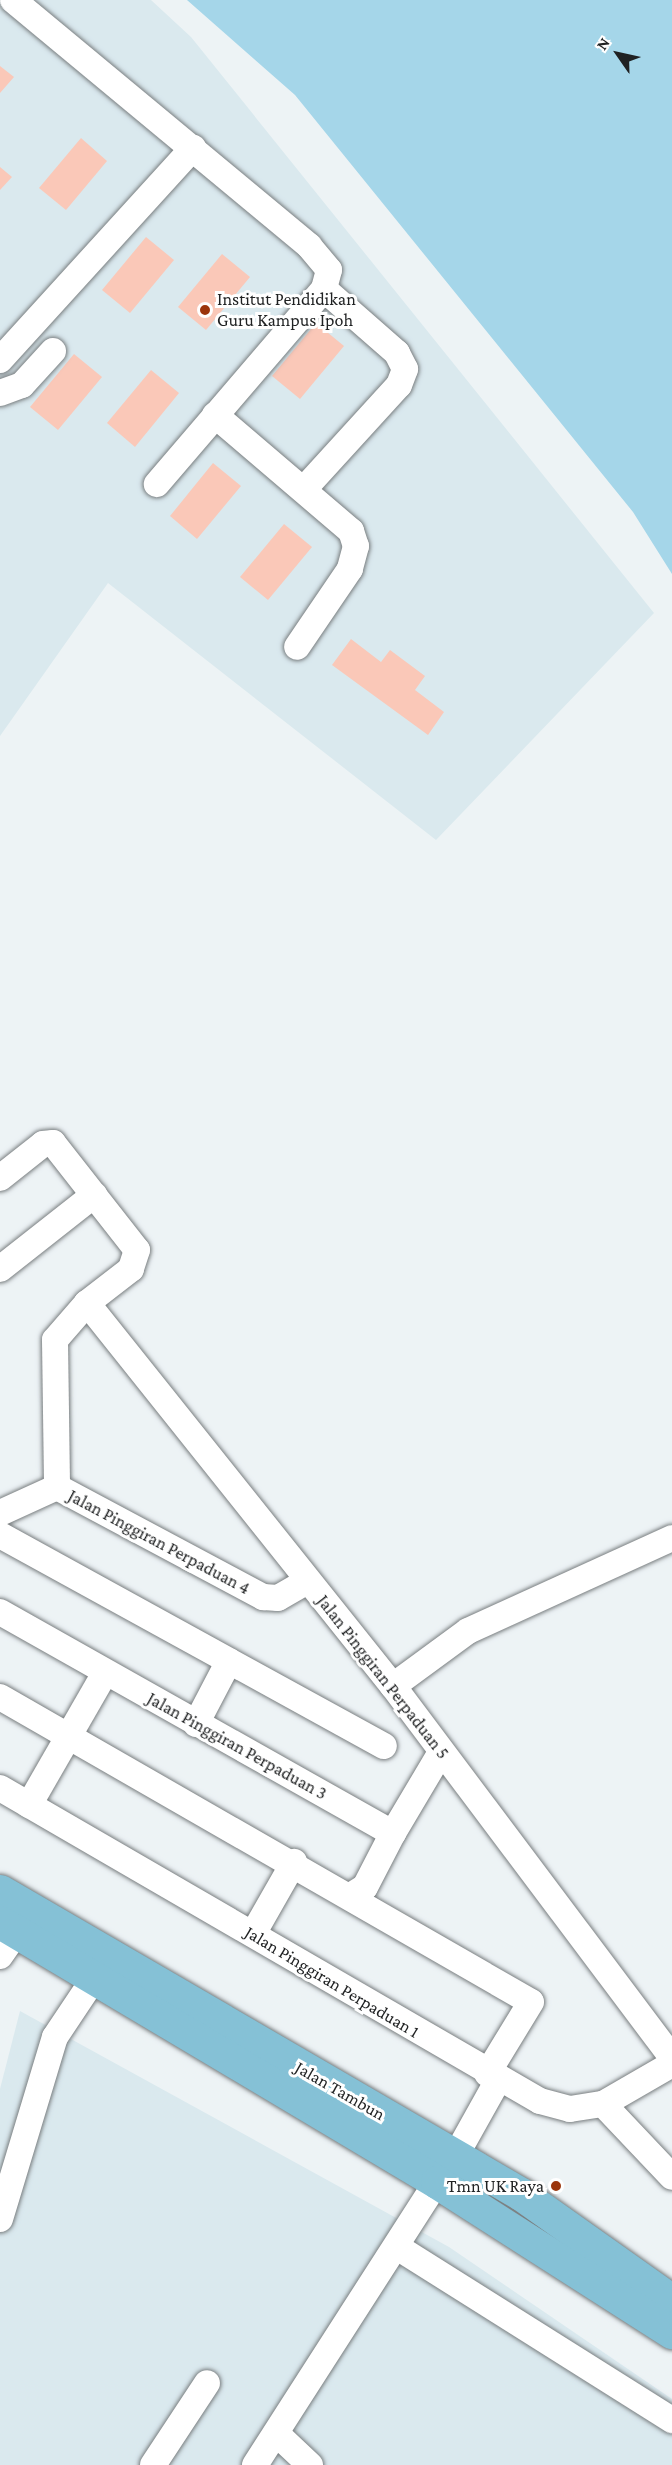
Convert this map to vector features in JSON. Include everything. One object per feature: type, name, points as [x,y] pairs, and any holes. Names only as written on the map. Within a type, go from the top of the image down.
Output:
[{"type":"main road","points":[[0,1892],[90,1951],[97,1961],[95,1977],[115,1972],[166,1990]]},
{"type":"main road","name":"Jalan Tambun","points":[[0,1892],[272,2052],[446,2169]]},
{"type":"main road","name":"Jalan Tambun","points":[[5,1937],[95,1977],[446,2169],[540,2207],[672,2301]]},
{"type":"main road","points":[[446,2169],[459,2186],[672,2332]]},
{"type":"street","points":[[14,0],[193,148],[327,264],[330,276],[324,290],[157,484]]},
{"type":"street","points":[[0,360],[193,148]]},
{"type":"street","points":[[305,488],[399,385],[405,369],[397,353],[324,290]]},
{"type":"street","points":[[0,393],[22,385],[53,351]]},
{"type":"street","points":[[215,415],[344,520],[356,546],[350,568],[297,646]]},
{"type":"street","name":"Jalan Pinggiran Perpaduan 4","points":[[0,1178],[50,1142],[136,1250],[136,1260],[87,1303],[61,1330],[53,1353],[57,1487],[263,1598],[278,1598],[308,1581]]},
{"type":"street","points":[[0,1269],[94,1195]]},
{"type":"street","name":"Jalan Pinggiran Perpaduan 5","points":[[87,1303],[393,1686],[672,2057]]},
{"type":"street","points":[[0,1513],[57,1487]]},
{"type":"street","points":[[0,1534],[384,1746]]},
{"type":"street","points":[[393,1686],[468,1631],[672,1538]]},
{"type":"street","name":"Jalan Pinggiran Perpaduan 3","points":[[0,1612],[105,1674],[393,1833]]},
{"type":"street","points":[[196,1724],[229,1661]]},
{"type":"street","points":[[29,1805],[66,1737],[105,1674]]},
{"type":"street","points":[[0,1697],[66,1737],[352,1895],[531,2002],[446,2169],[278,2435],[255,2465]]},
{"type":"street","points":[[352,1895],[365,1887],[393,1833],[441,1752]]},
{"type":"street","name":"Jalan Pinggiran Perpaduan 1","points":[[0,1788],[253,1934],[493,2077],[570,2109],[603,2104],[672,2064]]},
{"type":"street","points":[[253,1934],[294,1862]]},
{"type":"street","points":[[0,2219],[55,2037],[95,1977]]},
{"type":"street","points":[[603,2104],[669,2170]]},
{"type":"street","points":[[397,2247],[672,2420]]},
{"type":"street","points":[[153,2465],[207,2383]]},
{"type":"street","points":[[278,2435],[310,2465]]},
{"type":"shaded area","name":"Institut Pendidikan Guru Kampus Ipoh","points":[[0,0],[151,0],[191,37],[654,613],[436,840],[108,583],[0,736]]},
{"type":"shaded area","points":[[187,0],[672,0],[672,574],[633,512],[295,95]]},
{"type":"shaded area","points":[[20,2011],[449,2247],[672,2399],[672,2465],[0,2465],[0,2089]]},
{"type":"building","points":[[0,66],[14,77],[0,93]]},
{"type":"building","points":[[81,138],[107,161],[66,210],[39,188]]},
{"type":"building","points":[[0,167],[12,177],[0,190]]},
{"type":"building","points":[[146,237],[174,260],[130,313],[102,290]]},
{"type":"building","points":[[222,254],[250,277],[206,330],[178,307]]},
{"type":"building","points":[[316,323],[344,346],[300,399],[272,376]]},
{"type":"building","points":[[74,354],[102,377],[58,430],[30,407]]},
{"type":"building","points":[[151,370],[179,393],[135,447],[107,423]]},
{"type":"building","points":[[213,463],[241,486],[197,539],[170,516]]},
{"type":"building","points":[[284,524],[312,547],[268,600],[240,577]]},
{"type":"building","points":[[351,639],[381,662],[390,650],[425,676],[415,690],[444,712],[428,735],[332,665]]},
{"type":"place","name":"Institut Pendidikan Guru Kampus Ipoh","points":[[205,310]]},
{"type":"place","name":"Tmn UK Raya","points":[[556,2186]]}]
